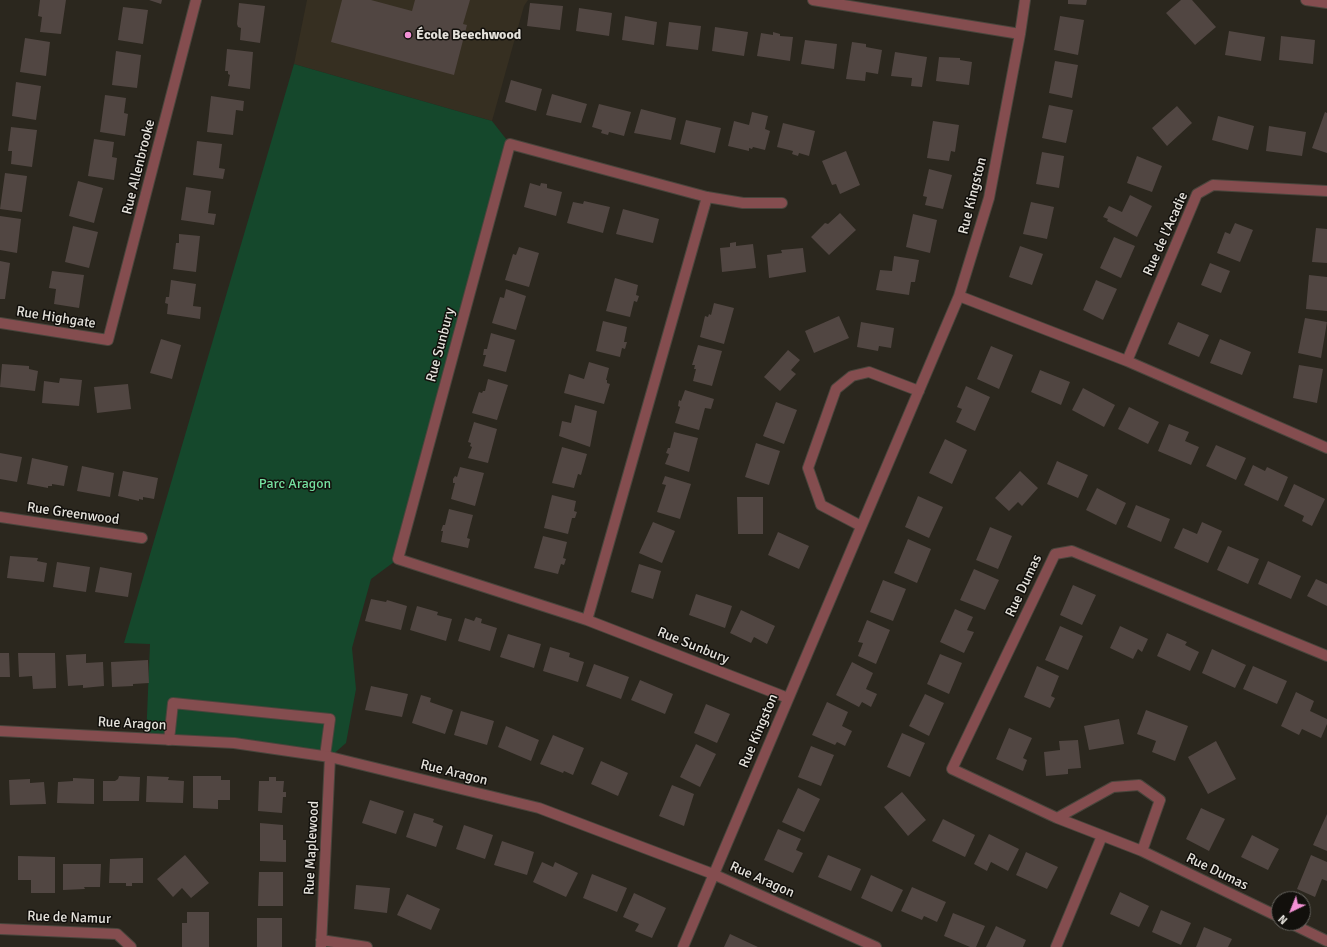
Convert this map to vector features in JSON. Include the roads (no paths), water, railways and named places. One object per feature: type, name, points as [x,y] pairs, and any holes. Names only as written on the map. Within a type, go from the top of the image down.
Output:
[{"type":"street","name":"Rue Allenbrooke","points":[[108,340],[196,0]]},
{"type":"street","points":[[813,0],[1020,34]]},
{"type":"street","name":"Rue Kingston","points":[[683,947],[959,296],[989,198],[1025,0]]},
{"type":"street","points":[[1306,0],[1327,3]]},
{"type":"street","name":"Rue Sunbury","points":[[782,203],[743,203],[707,197],[510,144],[398,560],[587,620],[788,698]]},
{"type":"street","name":"Rue de l'Acadie","points":[[1127,361],[1197,194],[1213,185],[1327,192]]},
{"type":"street","points":[[587,620],[707,197]]},
{"type":"street","points":[[959,296],[1127,361],[1327,448]]},
{"type":"street","name":"Rue Highgate","points":[[0,322],[108,340]]},
{"type":"street","points":[[861,526],[821,505],[808,468],[836,389],[852,376],[869,372],[919,391]]},
{"type":"street","name":"Rue Greenwood","points":[[0,517],[142,538]]},
{"type":"street","name":"Rue Dumas","points":[[1271,914],[1142,851],[1057,818],[952,769],[1054,554],[1072,550],[1327,656]]},
{"type":"street","name":"Rue Maplewood","points":[[169,740],[173,702],[330,719],[321,944],[367,947]]},
{"type":"street","name":"Rue Aragon","points":[[0,731],[234,743],[328,756],[539,808],[713,874],[876,947]]},
{"type":"street","points":[[1057,818],[1112,787],[1139,784],[1160,800],[1142,851]]},
{"type":"street","points":[[1056,947],[1102,836]]},
{"type":"street","name":"Rue de Namur","points":[[0,929],[117,934],[131,947]]},
{"type":"street","points":[[1306,931],[1327,941]]},
{"type":"place","name":"École Beechwood","points":[[408,35]]},
{"type":"park label","name":"Parc Aragon","points":[[295,484]]}]
